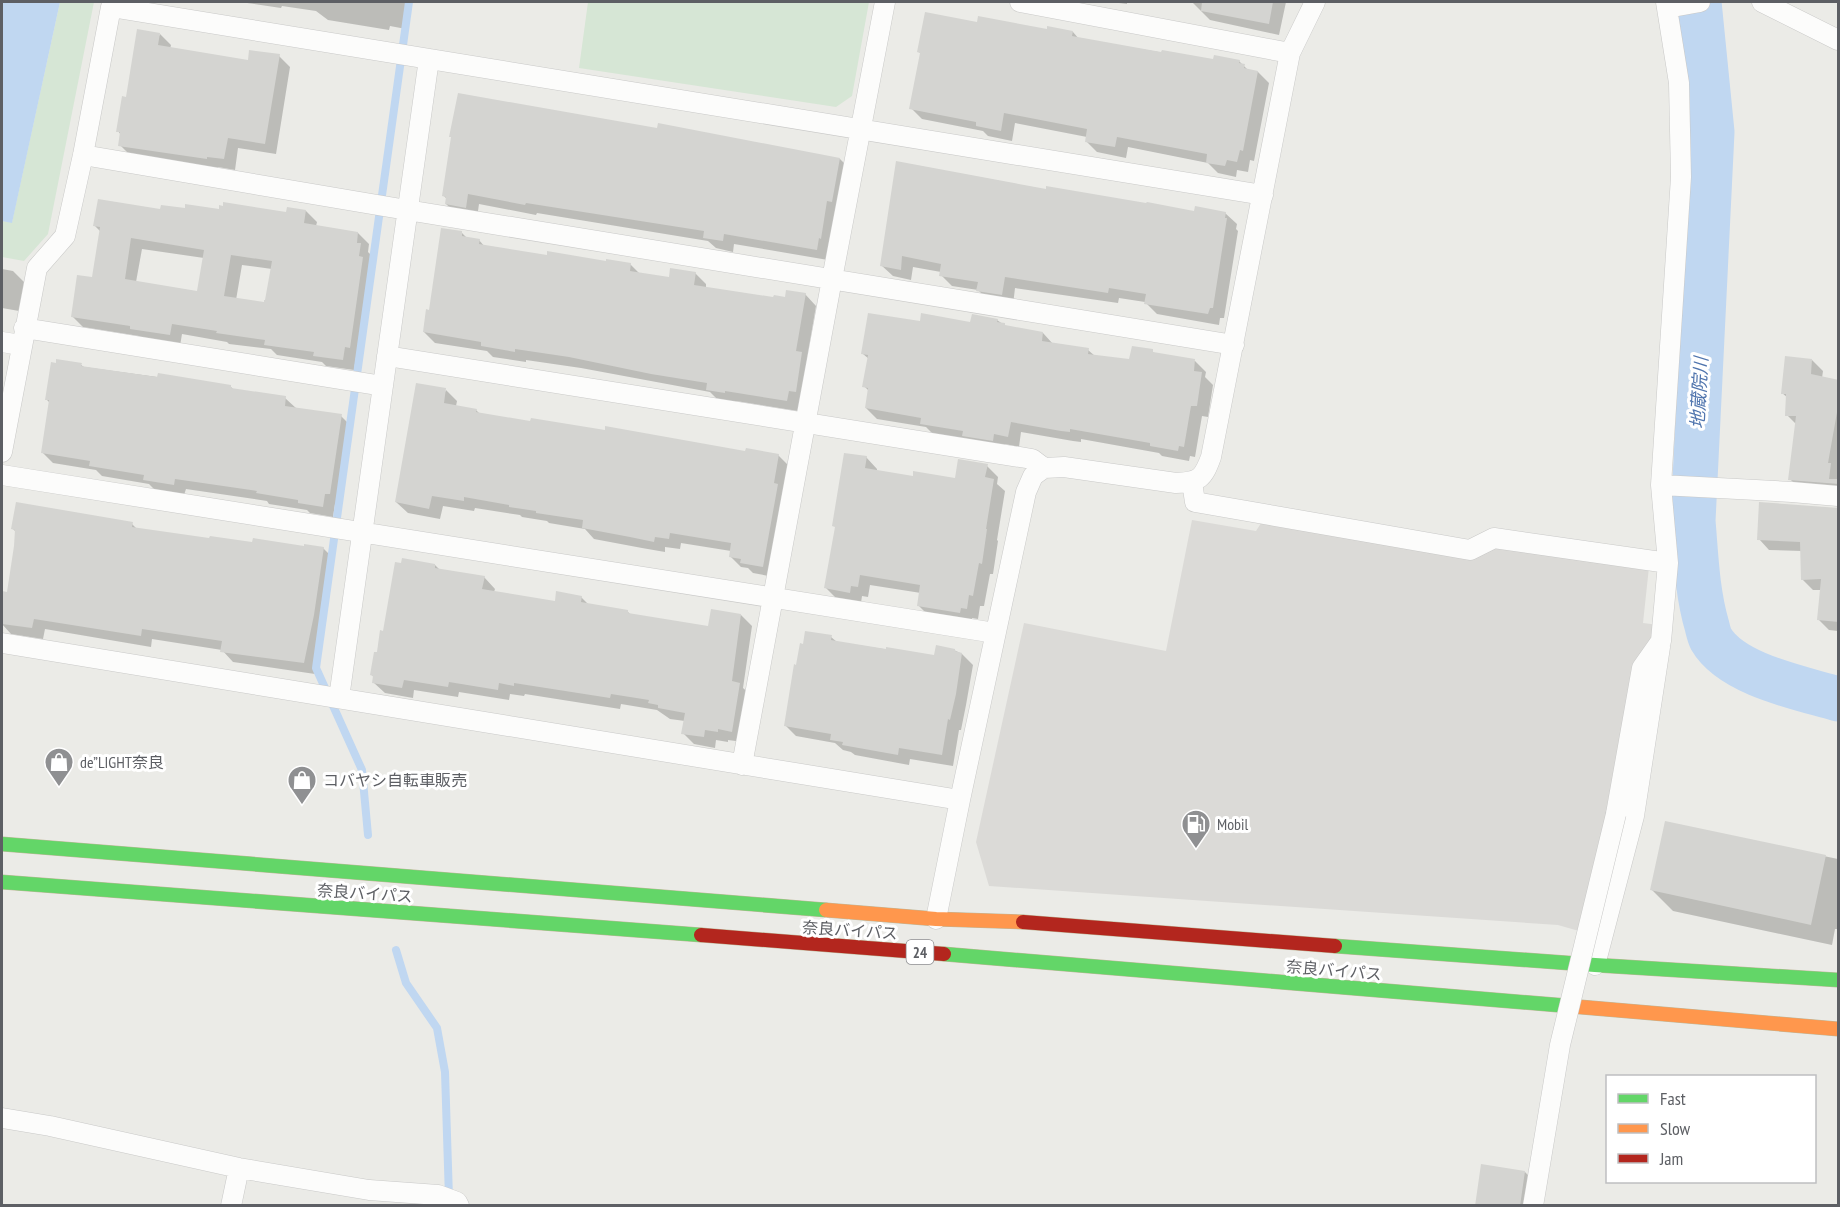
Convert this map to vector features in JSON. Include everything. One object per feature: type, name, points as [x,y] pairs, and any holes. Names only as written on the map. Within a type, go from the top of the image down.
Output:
[{"type":"highway","name":"奈良バイパス","points":[[2,844],[936,919],[1021,922],[1595,965],[1839,980]]},
{"type":"highway","name":"奈良バイパス","points":[[2,882],[1016,959],[1839,1029]]},
{"type":"street","points":[[742,765],[885,2]]},
{"type":"street","points":[[1020,2],[1290,53]]},
{"type":"street","points":[[936,919],[1026,492],[1033,476],[1044,468],[1064,467],[1176,483],[1192,482],[1205,473],[1211,457],[1234,345],[1290,53],[1315,2]]},
{"type":"street","points":[[1595,965],[1634,816],[1661,641],[1668,563],[1667,485],[1681,177],[1679,82],[1670,5],[1700,2]]},
{"type":"street","points":[[1762,2],[1839,40]]},
{"type":"street","points":[[2,452],[37,268],[65,236],[111,7],[1263,195]]},
{"type":"street","points":[[339,698],[429,59]]},
{"type":"street","points":[[83,155],[1234,345]]},
{"type":"street","points":[[2,342],[23,337],[383,386]]},
{"type":"street","points":[[387,356],[1032,459],[1044,468]]},
{"type":"street","points":[[2,475],[995,633]]},
{"type":"street","points":[[1192,482],[1195,502],[1470,550],[1494,538],[1668,563]]},
{"type":"street","points":[[1667,485],[1839,496]]},
{"type":"street","points":[[1533,1206],[1560,1045],[1616,814],[1642,668],[1661,641]]},
{"type":"street","points":[[2,643],[960,800]]},
{"type":"street","points":[[2,1118],[50,1126],[239,1168],[369,1190],[438,1195],[458,1204]]},
{"type":"street","points":[[231,1206],[239,1168]]},
{"type":"shaded area","points":[[1192,520],[1256,531],[1263,520],[1491,542],[1649,567],[1643,623],[1659,625],[1593,935],[1558,925],[989,886],[976,842],[1024,623],[1166,651]]},
{"type":"green space","points":[[60,2],[94,2],[48,234],[24,261],[2,257],[2,221],[12,222]]},
{"type":"green space","points":[[588,2],[869,2],[852,96],[836,107],[579,68]]},
{"type":"water","points":[[2,2],[60,2],[12,223],[2,221]]},
{"type":"building","points":[[1202,2],[1273,2],[1269,24],[1201,11]]},
{"type":"building","points":[[925,12],[977,22],[978,16],[1047,29],[1047,26],[1073,31],[1072,36],[1161,52],[1162,50],[1213,59],[1214,55],[1240,60],[1239,63],[1245,64],[1244,68],[1258,71],[1243,151],[1240,150],[1237,162],[1227,160],[1225,166],[1206,163],[1207,154],[1117,137],[1115,147],[1085,142],[1087,129],[1004,113],[1001,131],[976,126],[976,122],[909,109]]},
{"type":"building","points":[[137,29],[160,33],[158,45],[248,60],[249,50],[280,54],[265,144],[228,138],[224,159],[207,157],[207,159],[118,146],[120,132],[116,132],[122,96],[126,97]]},
{"type":"building","points":[[458,93],[657,128],[658,123],[840,158],[832,202],[827,201],[817,250],[724,234],[723,241],[703,238],[704,231],[526,203],[525,205],[468,194],[466,208],[445,204],[446,197],[442,196],[451,137],[449,137]]},
{"type":"building","points":[[896,161],[1046,189],[1046,186],[1194,211],[1195,206],[1226,212],[1213,308],[1210,308],[1208,314],[1144,304],[1146,294],[1109,288],[1108,293],[1005,277],[1002,295],[976,291],[978,282],[939,276],[941,264],[902,256],[901,270],[880,266]]},
{"type":"building","points":[[98,199],[160,209],[161,205],[185,208],[185,204],[219,209],[219,205],[223,206],[223,202],[286,212],[287,207],[306,210],[304,223],[358,232],[357,243],[361,243],[359,256],[363,257],[350,348],[345,347],[343,360],[313,356],[314,352],[264,345],[265,340],[216,333],[217,331],[172,324],[170,335],[71,317],[77,275],[92,277],[100,227],[93,226]],"holes":[[[131,238],[204,250],[197,291],[125,279]],[[231,255],[272,261],[264,302],[224,296]]]},
{"type":"building","points":[[441,228],[462,231],[462,236],[480,239],[479,244],[547,255],[547,251],[631,263],[630,271],[669,277],[670,268],[696,272],[694,285],[773,297],[774,295],[785,297],[786,290],[806,293],[796,351],[802,352],[796,392],[789,391],[787,401],[706,390],[707,383],[569,357],[481,346],[481,342],[423,332],[426,309],[429,310]]},
{"type":"building","points":[[868,313],[920,321],[921,313],[970,322],[972,314],[998,319],[997,322],[1005,323],[1005,325],[1043,332],[1042,341],[1089,348],[1088,354],[1129,359],[1132,346],[1195,359],[1194,371],[1202,372],[1197,406],[1191,406],[1184,447],[1179,446],[1178,451],[1150,446],[1150,443],[1070,429],[1070,432],[1061,431],[1011,422],[1008,437],[994,434],[993,441],[962,436],[963,431],[920,424],[921,418],[865,408],[868,388],[862,387],[868,355],[861,354]]},
{"type":"building","points":[[1785,356],[1812,359],[1811,374],[1839,380],[1839,401],[1828,463],[1831,463],[1829,479],[1839,479],[1839,484],[1788,480],[1796,416],[1785,416],[1786,394],[1781,394]]},
{"type":"building","points":[[56,359],[82,363],[81,366],[157,377],[158,373],[231,385],[231,388],[286,396],[285,406],[342,414],[330,494],[325,494],[323,507],[256,493],[257,491],[175,479],[174,485],[143,480],[144,475],[89,466],[90,461],[41,453],[49,400],[45,400],[51,362],[56,363]]},
{"type":"building","points":[[416,383],[446,388],[444,403],[477,409],[476,412],[605,430],[605,426],[745,451],[746,448],[779,454],[774,483],[778,484],[763,567],[740,563],[741,559],[729,557],[731,543],[670,533],[669,539],[655,537],[654,542],[582,528],[583,520],[536,513],[536,511],[509,507],[509,505],[464,497],[464,501],[432,496],[429,509],[395,502]]},
{"type":"building","points":[[844,453],[867,456],[865,468],[913,476],[913,471],[955,478],[958,459],[988,464],[985,477],[994,479],[982,564],[979,563],[973,596],[969,595],[967,609],[961,608],[960,613],[917,606],[920,585],[860,575],[858,587],[851,586],[850,593],[824,588],[835,527],[832,526]]},
{"type":"building","points":[[16,502],[133,522],[132,527],[209,538],[210,536],[252,542],[253,538],[324,547],[304,663],[220,652],[222,641],[142,629],[141,636],[34,619],[32,628],[2,624],[2,591],[7,592],[14,546],[15,530],[11,529]]},
{"type":"building","points":[[1759,502],[1839,508],[1839,622],[1817,620],[1821,579],[1801,580],[1800,542],[1757,540]]},
{"type":"building","points":[[402,558],[435,564],[435,568],[485,576],[482,589],[555,601],[556,591],[582,596],[581,602],[628,610],[628,613],[708,626],[711,609],[741,614],[732,681],[740,683],[732,732],[718,729],[718,732],[705,730],[704,737],[681,734],[685,713],[658,708],[658,705],[648,703],[649,700],[611,694],[610,698],[514,683],[514,686],[499,683],[498,690],[449,682],[448,687],[404,680],[402,688],[372,683],[373,676],[370,675],[374,652],[377,652],[380,630],[383,631],[395,562],[401,563]]},
{"type":"building","points":[[805,631],[832,635],[831,640],[886,649],[886,647],[934,655],[936,645],[962,653],[956,694],[950,720],[948,719],[942,755],[899,748],[898,755],[842,745],[843,742],[830,740],[831,734],[784,726],[794,664],[796,665]]},
{"type":"building","points":[[1665,821],[1826,855],[1811,925],[1650,890]]},
{"type":"building","points":[[1481,1164],[1525,1171],[1520,1206],[1475,1206]]},
{"type":"waterway","points":[[368,835],[362,770],[316,668],[409,2]]},
{"type":"waterway","name":"地蔵院川","points":[[1699,2],[1712,132],[1693,521],[1701,600],[1711,639],[1734,662],[1787,685],[1838,699]]},
{"type":"waterway","points":[[396,950],[406,983],[437,1028],[445,1072],[449,1198]]},
{"type":"traffic: fast","points":[[2,844],[826,910]]},
{"type":"traffic: fast","points":[[2,882],[701,935]]},
{"type":"traffic: fast","points":[[1335,946],[1838,980]]},
{"type":"traffic: fast","points":[[944,954],[1569,1006]]},
{"type":"traffic: slow","points":[[826,910],[936,919],[1023,922]]},
{"type":"traffic: slow","points":[[1569,1006],[1838,1029]]},
{"type":"traffic: jam","points":[[1023,922],[1335,946]]},
{"type":"traffic: jam","points":[[701,935],[944,954]]},
{"type":"place","name":"de”LIGHT奈良","points":[[59,788]]},
{"type":"place","name":"コバヤシ自転車販売","points":[[302,806]]},
{"type":"place","name":"Mobil","points":[[1196,850]]}]
